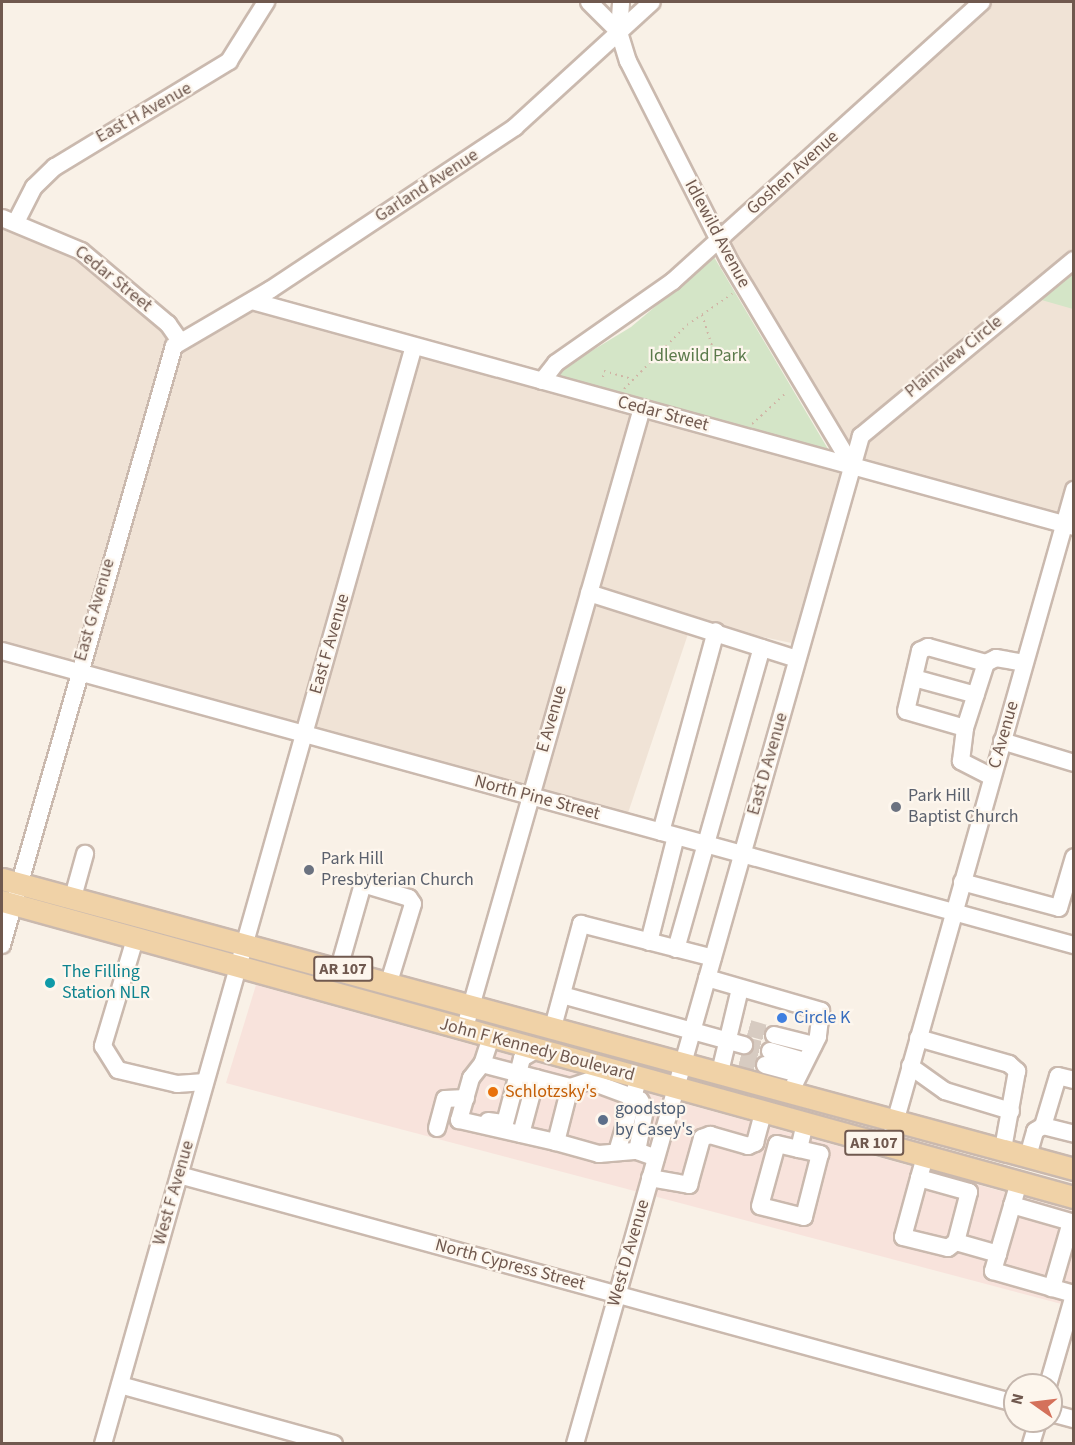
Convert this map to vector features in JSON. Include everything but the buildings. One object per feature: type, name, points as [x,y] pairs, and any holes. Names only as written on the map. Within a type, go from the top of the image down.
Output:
[{"type":"main road","name":"John F Kennedy Boulevard","points":[[10,881],[683,1062],[732,1054],[798,1075],[895,1120],[1074,1169]]},
{"type":"main road","name":"John F Kennedy Boulevard","points":[[7,903],[536,1050],[591,1073],[636,1087],[676,1088],[1074,1197]]},
{"type":"street","name":"East H Avenue","points":[[9,219],[34,187],[55,167],[229,61],[266,2]]},
{"type":"street","name":"Idlewild Avenue","points":[[589,2],[619,32],[628,61],[719,240],[852,466]]},
{"type":"street","points":[[619,32],[621,2]]},
{"type":"street","name":"Garland Avenue","points":[[180,341],[252,301],[515,127],[652,2]]},
{"type":"street","name":"Goshen Avenue","points":[[542,381],[556,363],[637,310],[719,240],[982,2]]},
{"type":"street","name":"Cedar Street","points":[[9,219],[81,250],[168,324],[180,341]]},
{"type":"street","name":"Plainview Circle","points":[[852,466],[868,426],[1074,260]]},
{"type":"street","name":"Cedar Street","points":[[252,301],[1069,525]]},
{"type":"street","name":"East G Avenue","points":[[2,945],[10,881],[78,672],[168,355],[180,341]]},
{"type":"street","name":"East F Avenue","points":[[245,943],[414,346]]},
{"type":"street","name":"E Avenue","points":[[464,1031],[642,408]]},
{"type":"street","name":"East D Avenue","points":[[683,1062],[852,466]]},
{"type":"street","name":"C Avenue","points":[[888,1147],[1024,663],[1069,525],[1074,490]]},
{"type":"street","points":[[589,593],[716,631],[797,659]]},
{"type":"street","points":[[649,942],[668,834],[716,631]]},
{"type":"street","points":[[965,728],[906,711],[921,651],[928,647],[986,663],[996,658],[1024,663]]},
{"type":"street","points":[[676,949],[704,844],[762,648]]},
{"type":"street","name":"North Pine Street","points":[[2,651],[1074,945]]},
{"type":"street","points":[[986,663],[965,728],[961,761],[992,777]]},
{"type":"street","points":[[914,678],[976,694]]},
{"type":"street","points":[[1002,741],[1074,763]]},
{"type":"street","points":[[73,897],[85,854]]},
{"type":"street","points":[[962,882],[1059,908],[1074,857]]},
{"type":"street","points":[[339,968],[363,884],[409,898],[413,904],[389,982]]},
{"type":"street","points":[[471,1078],[470,1112],[505,1123],[522,1058],[536,1050],[562,995],[581,924],[713,958]]},
{"type":"street","points":[[135,939],[103,1046],[118,1070],[177,1084],[205,1082]]},
{"type":"street","name":"West F Avenue","points":[[103,1443],[245,943]]},
{"type":"street","points":[[707,978],[740,988],[772,993],[820,1011],[814,1045],[798,1075],[770,1050],[814,1045]]},
{"type":"street","points":[[562,995],[692,1030],[732,1054],[741,1026],[740,988]]},
{"type":"street","points":[[491,1037],[482,1064],[471,1078],[459,1120],[599,1154],[637,1150],[656,1158]]},
{"type":"street","points":[[918,1038],[1009,1064],[1018,1079],[1003,1149]]},
{"type":"street","points":[[521,1134],[545,1063],[536,1050]]},
{"type":"street","name":"West D Avenue","points":[[575,1443],[683,1062]]},
{"type":"street","points":[[482,1064],[570,1087]]},
{"type":"street","points":[[910,1066],[945,1091],[1011,1111]]},
{"type":"street","points":[[555,1142],[570,1087],[591,1073]]},
{"type":"street","points":[[1029,1156],[1035,1131],[1043,1126],[1058,1076],[1074,1080]]},
{"type":"street","points":[[636,1087],[645,1110],[637,1150]]},
{"type":"street","points":[[618,1152],[636,1087]]},
{"type":"street","points":[[437,1128],[445,1099],[466,1098]]},
{"type":"street","points":[[645,1110],[668,1117]]},
{"type":"street","points":[[650,1178],[689,1185],[702,1138],[710,1135],[748,1146],[754,1143],[763,1113]]},
{"type":"street","points":[[799,1149],[805,1124]]},
{"type":"street","points":[[1043,1126],[1074,1134]]},
{"type":"street","points":[[777,1144],[799,1149],[820,1154],[804,1216],[760,1206],[777,1144]]},
{"type":"street","points":[[925,1157],[903,1237],[948,1248],[956,1242],[975,1170]]},
{"type":"street","name":"North Cypress Street","points":[[179,1175],[1003,1400]]},
{"type":"street","points":[[919,1178],[969,1192]]},
{"type":"street","points":[[1018,1182],[993,1271],[1074,1294],[1051,1373]]},
{"type":"street","points":[[1012,1205],[1072,1223],[1052,1288]]},
{"type":"street","points":[[956,1242],[998,1254]]},
{"type":"street","points":[[120,1385],[334,1443]]},
{"type":"path","points":[[615,401],[632,379],[702,315],[744,286]]},
{"type":"path","points":[[702,315],[713,348]]},
{"type":"path","points":[[603,376],[604,371],[632,379]]},
{"type":"path","points":[[748,429],[787,392]]},
{"type":"shaded area","points":[[982,2],[1073,2],[1073,527],[852,466],[801,645],[692,622],[625,822],[2,651],[2,219],[62,239],[168,324],[174,345],[252,301],[851,465],[719,240]]},
{"type":"shaded area","points":[[256,985],[1073,1211],[1073,1307],[226,1083]]},
{"type":"green space","name":"Idlewild Park","points":[[714,257],[829,453],[542,381],[631,327]]},
{"type":"green space","points":[[1073,270],[1073,309],[1038,299]]},
{"type":"tunnel","points":[[749,1028],[774,1035]]},
{"type":"tunnel","points":[[744,1045],[770,1051]]},
{"type":"tunnel","points":[[740,1059],[765,1065]]},
{"type":"place","name":"Park Hill Baptist Church","points":[[896,807]]},
{"type":"place","name":"Park Hill Presbyterian Church","points":[[309,870]]},
{"type":"place","name":"The Filling Station NLR","points":[[50,983]]},
{"type":"place","name":"Circle K","points":[[782,1018]]},
{"type":"place","name":"Schlotzsky's","points":[[493,1092]]},
{"type":"place","name":"goodstop by Casey's","points":[[603,1120]]}]
